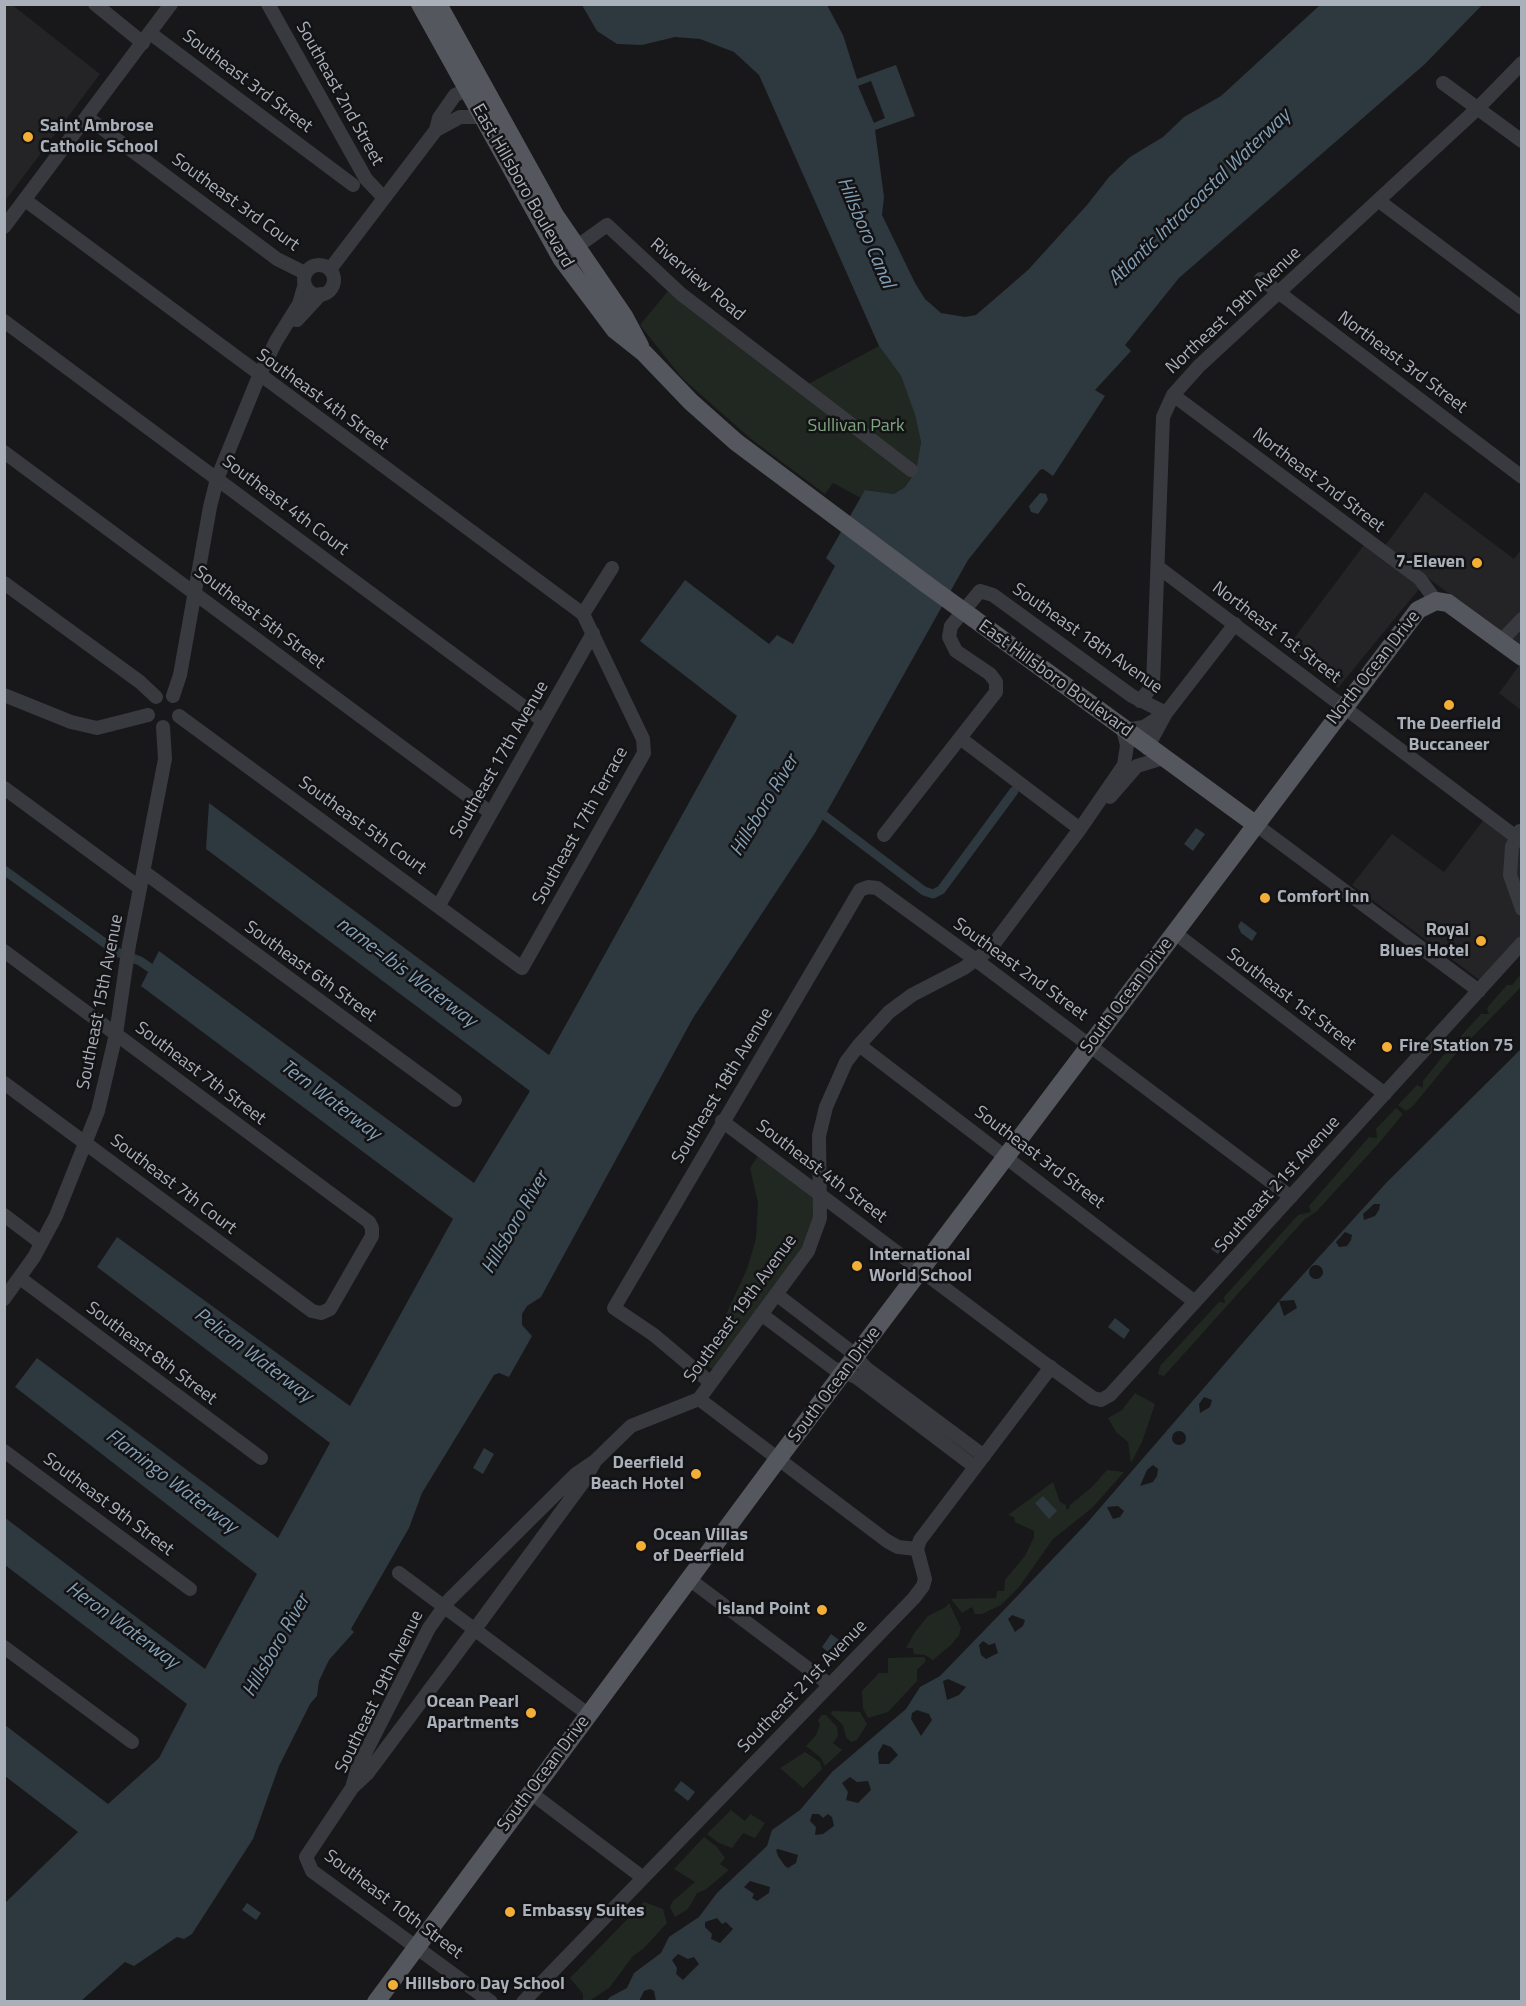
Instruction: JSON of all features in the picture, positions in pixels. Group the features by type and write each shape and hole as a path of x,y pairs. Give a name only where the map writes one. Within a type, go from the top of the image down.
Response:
{"main road":[{"name":"East Hillsboro Boulevard","path":"420,4 482,117 568,253 624,316 644,353 716,425 817,504 1255,824"},
{"name":"East Hillsboro Boulevard","path":"438,4 517,147 568,253"},
{"path":"439,39 448,42 467,72 475,72"},
{"path":"467,90 485,99 517,147"},
{"name":"North Ocean Drive","path":"1255,824 1418,610 1436,601 1457,608 1521,657"},
{"name":"South Ocean Drive","path":"376,2001 778,1459 1255,824"}],"street":[{"name":"Southeast 3rd Street","path":"95,4 322,160 353,185"},
{"path":"4,227 171,4"},
{"name":"Southeast 2nd Street","path":"268,4 369,184 384,198"},
{"name":"Northeast 19th Avenue","path":"1140,701 1153,686 1163,417 1173,395 1199,366 1478,108 1521,63"},
{"path":"1443,83 1521,141"},
{"path":"331,268 436,130 440,118 455,95 467,90"},
{"name":"Southeast 3rd Court","path":"87,117 277,259 305,273"},
{"path":"436,130 460,117 482,117"},
{"path":"322,160 334,161 351,152"},
{"name":"Southeast 4th Street","path":"25,200 259,376 583,614 593,633"},
{"path":"1378,201 1521,308"},
{"name":"Riverview Road","path":"568,253 607,225 681,294 911,470"},
{"path":"321,294 312,294 304,288 302,282 305,273 315,267 331,268"},
{"path":"259,376 298,318 335,283 331,268"},
{"name":"Northeast 3rd Street","path":"1261,279 1521,477"},
{"path":"173,696 180,675 218,479 259,376 276,340 299,304 304,288"},
{"name":"Southeast 4th Court","path":"4,321 543,721"},
{"name":"Northeast 2nd Street","path":"1173,395 1420,579 1436,601"},
{"name":"Southeast 5th Street","path":"4,452 491,813"},
{"name":"Northeast 1st Street","path":"1158,567 1519,833"},
{"path":"583,614 612,568"},
{"path":"4,583 140,682 156,697"},
{"name":"Southeast 18th Avenue","path":"884,835 996,692 996,682 990,674 956,651 949,637 951,626 980,591 993,595 1140,701 1166,713"},
{"path":"1501,641 1521,619"},
{"path":"1124,730 1144,727 1166,713 1235,624"},
{"name":"Southeast 17th Avenue","path":"439,905 593,633"},
{"name":"Southeast 17th Terrace","path":"522,968 644,753 643,740 593,633"},
{"path":"165,694 173,696 179,703 179,716 172,724 163,728 152,723 148,715 148,706 156,697 165,694"},
{"path":"4,695 71,722 97,728 148,715"},
{"path":"1155,752 1166,713"},
{"name":"Southeast 5th Court","path":"179,716 522,968"},
{"name":"Southeast 15th Avenue","path":"4,1299 20,1278 56,1216 87,1144 116,1034 129,945 165,759 163,728"},
{"name":"Southeast 19th Avenue","path":"352,1788 363,1757 429,1628 444,1606 576,1474 595,1461 632,1426 699,1399 808,1251 820,1218 819,1136 826,1107 846,1062 889,1012 912,995 976,960 996,942 1080,830 1124,765 1127,745 1124,730"},
{"path":"960,738 1080,830"},
{"name":"Southeast 19th Avenue","path":"1080,830 1137,766 1155,752"},
{"path":"4,788 140,888"},
{"name":"East Hillsboro Boulevard","path":"1255,824 1479,991"},
{"path":"1519,833 1510,861 1510,875 1521,909"},
{"name":"Southeast 6th Street","path":"144,872 455,1100"},
{"name":"Southeast 2nd Street","path":"868,887 877,888 976,960 1291,1197"},
{"name":"Southeast 18th Avenue","path":"711,1383 654,1335 614,1308 722,1120 860,890 868,887"},
{"name":"Southeast 1st Street","path":"1175,933 1385,1094"},
{"name":"Southeast 21st Avenue","path":"1101,1400 1110,1395 1521,943"},
{"name":"Southeast 7th Street","path":"4,951 369,1222 372,1236 337,1300 330,1310 321,1313"},
{"name":"Southeast 3rd Street","path":"859,1045 1195,1302"},
{"name":"Southeast 7th Court","path":"4,1083 312,1311 321,1313"},
{"name":"Southeast 4th Street","path":"722,1120 1051,1367 1093,1398 1101,1400"},
{"path":"4,1215 41,1243"},
{"name":"Southeast 8th Street","path":"20,1278 261,1458"},
{"path":"776,1294 856,1356 866,1368 980,1462"},
{"path":"761,1314 833,1368 855,1377 980,1462"},
{"path":"699,1399 887,1541 898,1547 917,1549 920,1540 1051,1367"},
{"name":"Southeast 9th Street","path":"4,1450 190,1589"},
{"name":"Southeast 19th Avenue","path":"306,1857 352,1788 367,1774 475,1629 584,1481 595,1461"},
{"name":"Southeast 21st Avenue","path":"523,2001 923,1586 924,1570 917,1549"},
{"path":"399,1573 589,1715"},
{"path":"689,1579 830,1685"},
{"path":"4,1647 132,1742"},
{"path":"531,1793 642,1877"},
{"name":"Southeast 10th Street","path":"306,1857 312,1871 491,2001"}],"shaded area":[{"name":"Saint Ambrose Catholic School","path":"11,4 100,74 5,201 4,5"},
{"path":"1425,492 1514,559 1521,550 1521,647 1428,578 1338,688 1286,649 1364,545 1378,555"},
{"path":"1521,663 1521,710 1499,693"},
{"path":"1485,818 1521,842 1521,935 1481,981 1352,885 1392,834 1444,872"}],"green space":[{"name":"Sullivan Park","path":"668,291 802,394 810,383 879,346 901,376 915,415 921,442 916,471 905,487 894,494 865,490 861,498 833,483 825,494 751,439 682,378 640,325"},
{"path":"1521,974 1521,987 1454,1056 1413,1106 1406,1111 1398,1105 1417,1085 1423,1088 1423,1081 1442,1057 1481,1014 1489,1014 1487,1008 1507,985 1512,985"},
{"path":"1396,1108 1403,1114 1379,1143 1317,1211 1304,1220 1164,1376 1158,1374 1160,1366 1219,1302 1225,1303 1224,1297 1298,1215 1311,1212 1309,1206 1369,1137 1377,1138 1376,1129"},
{"path":"758,1156 811,1195 814,1199 814,1217 800,1252 713,1370 702,1361 747,1269 756,1239 758,1203 750,1168"},
{"path":"1135,1393 1155,1404 1142,1442 1131,1463 1128,1442 1116,1432 1108,1418 1122,1410"},
{"path":"1107,1470 1124,1472 1092,1508 1053,1539 1019,1587 1001,1605 982,1614 975,1614 972,1607 962,1613 951,1599 996,1598 997,1591 1004,1591 1005,1580 1025,1556 1034,1537 1034,1531 1015,1522 1014,1517 1008,1515 1053,1482 1060,1502 1066,1505 1066,1509 1069,1509 1070,1505 1092,1487"},
{"path":"949,1603 961,1628 959,1635 951,1645 933,1660 925,1655 914,1654 913,1648 906,1648 928,1616 946,1607"},
{"path":"924,1657 926,1661 917,1670 917,1681 888,1712 868,1718 863,1708 862,1691 879,1673 888,1673 888,1658"},
{"path":"832,1711 860,1712 867,1724 857,1740 851,1742 846,1737 843,1725 831,1714"},
{"path":"822,1715 826,1715 837,1727 838,1736 833,1743 842,1750 825,1766 821,1758 806,1746 816,1735 820,1725 818,1720"},
{"path":"805,1752 820,1762 822,1769 803,1788 780,1768"},
{"path":"731,1810 745,1821 750,1814 765,1823 755,1838 743,1833 732,1848 719,1843 707,1834"},
{"path":"704,1837 717,1847 725,1858 720,1864 729,1870 705,1890 697,1893 688,1909 675,1917 670,1907 673,1901 695,1882 674,1869"},
{"path":"644,1902 663,1909 667,1923 643,1949 633,1956 609,1988 589,2001 583,2001 583,1994 570,1978"}],"water":[{"path":"582,5 827,5 843,35 857,79 896,65 915,116 875,130 884,197 882,215 925,299 941,313 965,317 976,315 1028,270 1087,205 1109,177 1130,157 1163,137 1184,117 1221,96 1320,5 1482,5 1425,64 1179,278 1125,345 1131,351 1095,390 1105,396 1053,476 1043,469 1040,470 968,560 815,833 693,1018 541,1297 527,1306 522,1314 522,1325 532,1336 509,1377 499,1373 494,1375 422,1493 409,1528 351,1629 354,1632 329,1660 319,1681 317,1696 310,1704 279,1766 253,1839 192,1934 184,1939 177,1937 134,1966 125,1962 81,2001 5,2001 5,1903 78,1832 5,1776 5,1725 108,1804 159,1758 187,1704 5,1565 4,1517 205,1669 257,1574 15,1387 37,1358 278,1538 330,1443 97,1267 117,1237 350,1406 453,1219 141,986 159,951 474,1183 530,1091 206,849 209,803 549,1055 737,716 640,641 685,580 769,644 777,635 793,644 835,566 826,558 865,490 894,494 905,487 916,471 921,442 915,415 901,376 879,346 759,75 734,52 700,39 675,37 642,45 617,44 597,31","holes":["871,81 885,118 874,123 858,86"]},
{"path":"1040,493 1046,494 1048,500 1038,514 1031,512 1029,506"},
{"path":"1196,828 1205,834 1193,851 1184,844"},
{"path":"1241,921 1257,933 1252,941 1241,933 1238,926"},
{"path":"1521,1049 1521,2001 606,2002 610,1997 627,1988 634,1973 661,1953 669,1937 699,1917 717,1893 767,1846 772,1830 800,1810 832,1772 906,1709 920,1687 940,1676 1002,1612 1087,1523 1279,1301 1387,1182"},
{"path":"1221,1236 1228,1242 1218,1254 1211,1249"},
{"path":"1115,1318 1130,1330 1124,1339 1108,1327"},
{"path":"484,1448 494,1454 483,1474 473,1468"},
{"path":"1043,1496 1057,1511 1049,1519 1035,1503"},
{"path":"831,1634 839,1640 828,1652 822,1647"},
{"path":"681,1781 695,1792 688,1801 674,1790"},
{"path":"247,1903 261,1913 256,1920 242,1910"}],"pier":[{"path":"1374,1204 1380,1204 1379,1210 1375,1216 1364,1220 1363,1214"},
{"path":"1345,1232 1352,1235 1351,1240 1347,1246 1339,1247 1336,1242"},
{"path":"1313,1265 1319,1265 1323,1272 1319,1279 1313,1279 1309,1275 1309,1269"},
{"path":"1294,1300 1297,1308 1284,1316 1279,1301"},
{"path":"1204,1397 1212,1400 1210,1407 1200,1413 1199,1404"},
{"path":"1176,1431 1182,1431 1186,1438 1182,1445 1176,1445 1172,1441 1172,1435"},
{"path":"1153,1465 1158,1469 1157,1476 1153,1482 1140,1486 1147,1470"},
{"path":"1118,1506 1124,1511 1120,1517 1113,1519 1107,1507"},
{"path":"1012,1615 1025,1620 1023,1626 1015,1632 1008,1619"},
{"path":"983,1641 989,1645 995,1643 998,1653 986,1659 981,1655 979,1645"},
{"path":"948,1679 966,1687 959,1695 947,1700 943,1681"},
{"path":"917,1710 929,1714 932,1720 921,1736 911,1719 912,1713"},
{"path":"883,1744 891,1747 898,1755 889,1764 879,1764 878,1753"},
{"path":"850,1777 857,1782 868,1781 871,1790 858,1803 846,1800 848,1792 842,1783"},
{"path":"812,1814 819,1814 823,1818 828,1814 832,1817 834,1826 823,1834 815,1835 816,1827 810,1821"},
{"path":"776,1850 798,1855 796,1863 788,1868 785,1866 778,1856"},
{"path":"750,1881 770,1887 769,1893 757,1901 752,1898 754,1894 744,1887"},
{"path":"717,1918 722,1924 726,1922 733,1929 720,1943 711,1939 712,1934 705,1927 705,1922"},
{"path":"678,1954 688,1959 694,1957 699,1964 683,1980 676,1974 677,1968 672,1960"},
{"path":"650,1989 654,1991 656,2001 639,2001 644,1991"}],"waterway":[{"path":"816,809 924,891 933,894 941,890 1014,791"},
{"path":"4,870 117,952 140,961 159,974"}],"place":[{"name":"Saint Ambrose Catholic School","path":"28,137"},
{"name":"7-Eleven","path":"1477,563"},
{"name":"The Deerfield Buccaneer","path":"1449,705"},
{"name":"Comfort Inn","path":"1265,898"},
{"name":"Royal Blues Hotel","path":"1481,941"},
{"name":"Fire Station 75","path":"1387,1047"},
{"name":"International World School","path":"857,1266"},
{"name":"Deerfield Beach Hotel","path":"696,1474"},
{"name":"Ocean Villas of Deerfield","path":"641,1546"},
{"name":"Island Point","path":"822,1610"},
{"name":"Ocean Pearl Apartments","path":"531,1713"},
{"name":"Embassy Suites","path":"510,1912"},
{"name":"Hillsboro Day School","path":"393,1985"}],"water label":[{"name":"Atlantic Intracoastal Waterway","path":"1200,198"},
{"name":"Hillsboro Canal","path":"865,233"},
{"name":"Hillsboro River","path":"765,806"},
{"name":"name=Ibis Waterway","path":"406,973"},
{"name":"Tern Waterway","path":"330,1101"},
{"name":"Hillsboro River","path":"516,1223"},
{"name":"Pelican Waterway","path":"253,1356"},
{"name":"Flamingo Waterway","path":"171,1482"},
{"name":"Heron Waterway","path":"122,1626"},
{"name":"Hillsboro River","path":"277,1646"}]}
